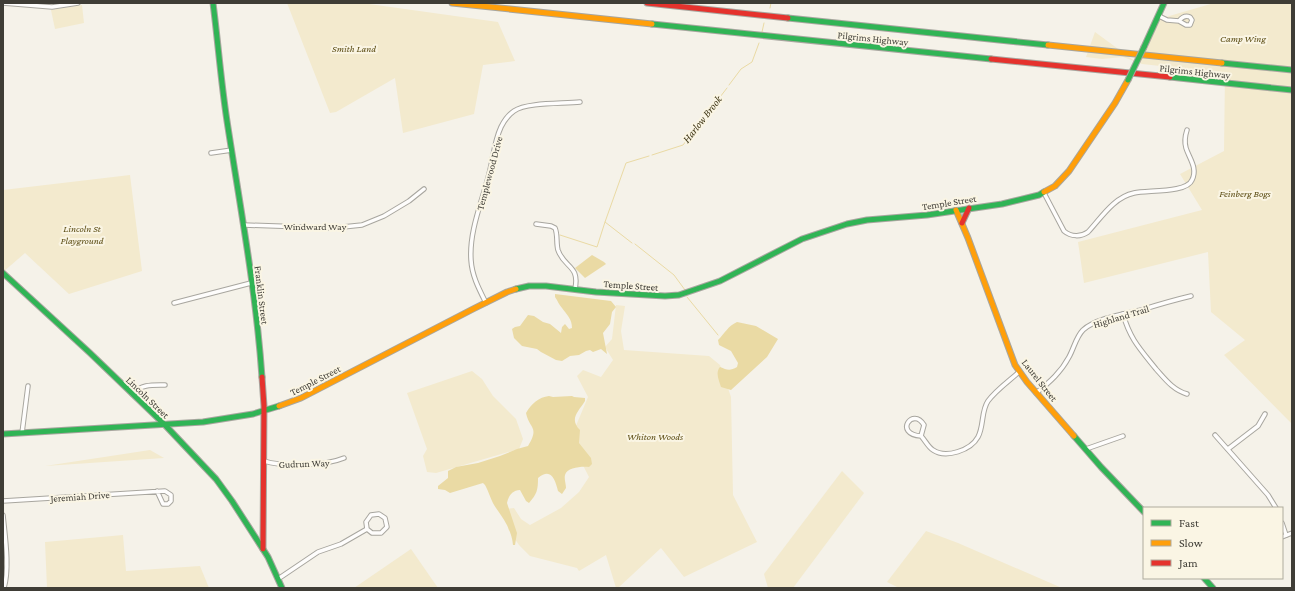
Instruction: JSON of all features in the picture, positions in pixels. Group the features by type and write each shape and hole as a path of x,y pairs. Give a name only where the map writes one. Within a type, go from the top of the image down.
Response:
{"main road":[{"name":"Franklin Street","path":"212,3 227,118 244,225 260,350 264,412 263,548 282,588"},
{"name":"Pilgrims Highway","path":"452,3 1292,90"},
{"name":"Pilgrims Highway","path":"647,3 1292,70"},
{"name":"Temple Street","path":"3,434 205,422 264,412 289,404 308,395 507,292 524,287 546,286 651,296 679,294 720,281 802,239 840,226 867,220 920,216 1009,203 1044,193 1059,183 1069,171 1115,103 1128,80 1164,3"},
{"path":"962,222 969,208"},
{"name":"Laurel Street","path":"956,210 962,222 1010,354 1019,372 1086,449 1143,511"},
{"name":"Lincoln Street","path":"3,273 165,425 223,488 263,548"},
{"path":"1206,579 1213,588"}],"street":[{"path":"3,3 52,7 78,3"},
{"path":"1159,16 1167,20 1179,21"},
{"name":"Templewood Drive","path":"486,303 475,280 472,267 473,232 494,148 501,127 510,114 522,107 580,102"},
{"path":"1044,193 1064,231 1073,236 1084,235 1114,204 1129,194 1176,189 1186,186 1192,182 1194,172 1185,144 1187,130"},
{"path":"211,153 232,150"},
{"name":"Windward Way","path":"244,225 333,228 362,225 384,216 409,201 424,189"},
{"path":"536,224 551,226 555,229 559,253 571,267 577,278 575,289"},
{"path":"174,303 251,283"},
{"name":"Highland Trail","path":"1036,392 1051,381 1060,371 1072,352 1077,339 1084,330 1096,322 1191,296"},
{"path":"1122,314 1127,328 1140,350 1170,384 1180,392 1187,394"},
{"path":"921,436 924,425 922,421 916,418 912,419 908,422 906,428 908,432 913,435 921,436 931,449 940,454 950,454 962,450 978,437 983,422 984,408 988,401 1019,372"},
{"path":"132,394 138,388 144,386 165,385"},
{"path":"22,433 28,386"},
{"path":"1228,449 1258,426 1265,414"},
{"path":"1215,435 1268,495 1275,507"},
{"path":"1086,449 1123,436"},
{"name":"Gudrun Way","path":"264,461 278,464 298,464 330,462 344,458"},
{"path":"157,491 169,492 172,497 171,501 168,504 164,504 157,491"},
{"name":"Jeremiah Drive","path":"3,501 157,491"},
{"path":"379,514 385,518 387,522 387,527 381,533 372,534 367,529 367,520 371,515 379,514"},
{"path":"3,515 6,543 6,572 4,588"},
{"path":"278,580 318,552 341,544 367,529"},
{"path":"1284,536 1292,533"}],"green space":[{"name":"Smith Land","path":"287,3 362,3 498,22 515,61 483,65 474,114 403,133 395,78 336,112 330,113"},
{"name":"Feinberg Bogs","path":"1214,3 1292,3 1292,424 1224,355 1245,340 1211,312 1208,252 1084,283 1078,242 1202,210 1180,174 1224,151 1225,73 1142,64 1136,62 1152,21"},
{"path":"82,5 84,23 55,29 51,10"},
{"path":"1095,32 1135,62 1123,57 1102,59 1086,57"},
{"name":"Lincoln St Playground","path":"130,175 142,271 69,294 25,253 3,272 3,190"},
{"name":"Whiton Woods","path":"616,305 625,306 621,331 624,350 709,356 720,365 731,397 733,495 757,542 684,577 661,548 618,588 616,588 606,555 579,571 577,568 530,556 519,545 508,529 507,509 514,508 521,519 530,525 561,508 579,492 589,477 570,440 588,397 577,376 583,370 601,377 613,360 605,347 612,339"},
{"path":"472,371 482,379 493,396 516,419 523,439 519,449 436,473 427,472 423,456 427,449 407,393"},
{"path":"150,450 164,458 45,466"},
{"path":"842,471 864,493 793,588 768,588 764,574"},
{"path":"926,531 958,543 1062,588 899,588 887,582"},
{"path":"123,535 126,571 200,566 209,588 47,588 45,542"},
{"path":"411,549 438,588 354,588"}],"shaded area":[{"path":"592,255 606,264 585,278 575,268"},
{"path":"555,294 611,301 616,307 612,312 610,324 603,333 607,354 601,349 593,352 590,350 579,355 570,356 562,361 556,360 537,349 522,346 514,338 512,329 520,326 528,315 534,316 543,322 550,324 561,333 562,327 565,324 569,329 572,328 570,320 559,304"},
{"path":"737,322 756,326 778,339 767,357 731,390 721,387 718,372 720,367 728,370 737,367 738,363 731,351 719,345 718,340"},
{"path":"549,396 572,396 585,398 585,401 577,412 575,422 580,430 579,443 591,458 592,464 589,467 576,468 566,472 566,488 562,494 558,491 552,476 546,474 538,478 536,492 529,503 526,501 520,490 517,490 511,494 507,503 517,533 515,545 513,545 507,525 494,505 483,483 450,493 445,490 438,489 438,486 448,478 448,471 456,467 478,463 528,446 533,435 533,428 527,418 526,413 536,402"}],"waterway":[{"name":"Harlow Brook","path":"770,8 771,3"},
{"name":"Harlow Brook","path":"762,32 764,23"},
{"name":"Harlow Brook","path":"729,85 741,69 752,62 759,43"},
{"name":"Harlow Brook","path":"652,155 683,145 727,88"},
{"name":"Harlow Brook","path":"632,243 605,222 626,163 649,156"},
{"path":"560,235 597,247 605,222"},
{"name":"Harlow Brook","path":"635,244 674,275 685,290"},
{"name":"Harlow Brook","path":"687,297 718,335"}],"traffic: fast":[{"path":"213,3 225,106 252,281 262,377"},
{"path":"1144,47 1164,3"},
{"path":"788,18 1048,45"},
{"path":"652,24 991,59"},
{"path":"1128,80 1144,47"},
{"path":"1222,63 1292,70"},
{"path":"1170,77 1292,90"},
{"path":"516,289 529,286 546,286 596,292 665,296 679,295 720,281 802,239 847,224 867,220 927,215 1002,204 1039,195 1044,192"},
{"path":"3,273 165,425 216,479 268,557 282,588"},
{"path":"3,434 203,422 253,414 279,406"},
{"path":"1074,436 1143,511"},
{"path":"1205,579 1213,588"}],"traffic: slow":[{"path":"452,3 652,24"},
{"path":"1048,45 1222,63"},
{"path":"1044,192 1055,186 1069,171 1115,103 1128,80"},
{"path":"956,210 968,238 1015,365 1027,382 1074,436"},
{"path":"279,406 301,398 473,309 516,289"}],"traffic: jam":[{"path":"647,3 788,18"},
{"path":"991,59 1170,77"},
{"path":"962,223 969,208"},
{"path":"262,377 264,406 263,549"}],"park label":[{"name":"Camp Wing","path":"1243,38"}]}
